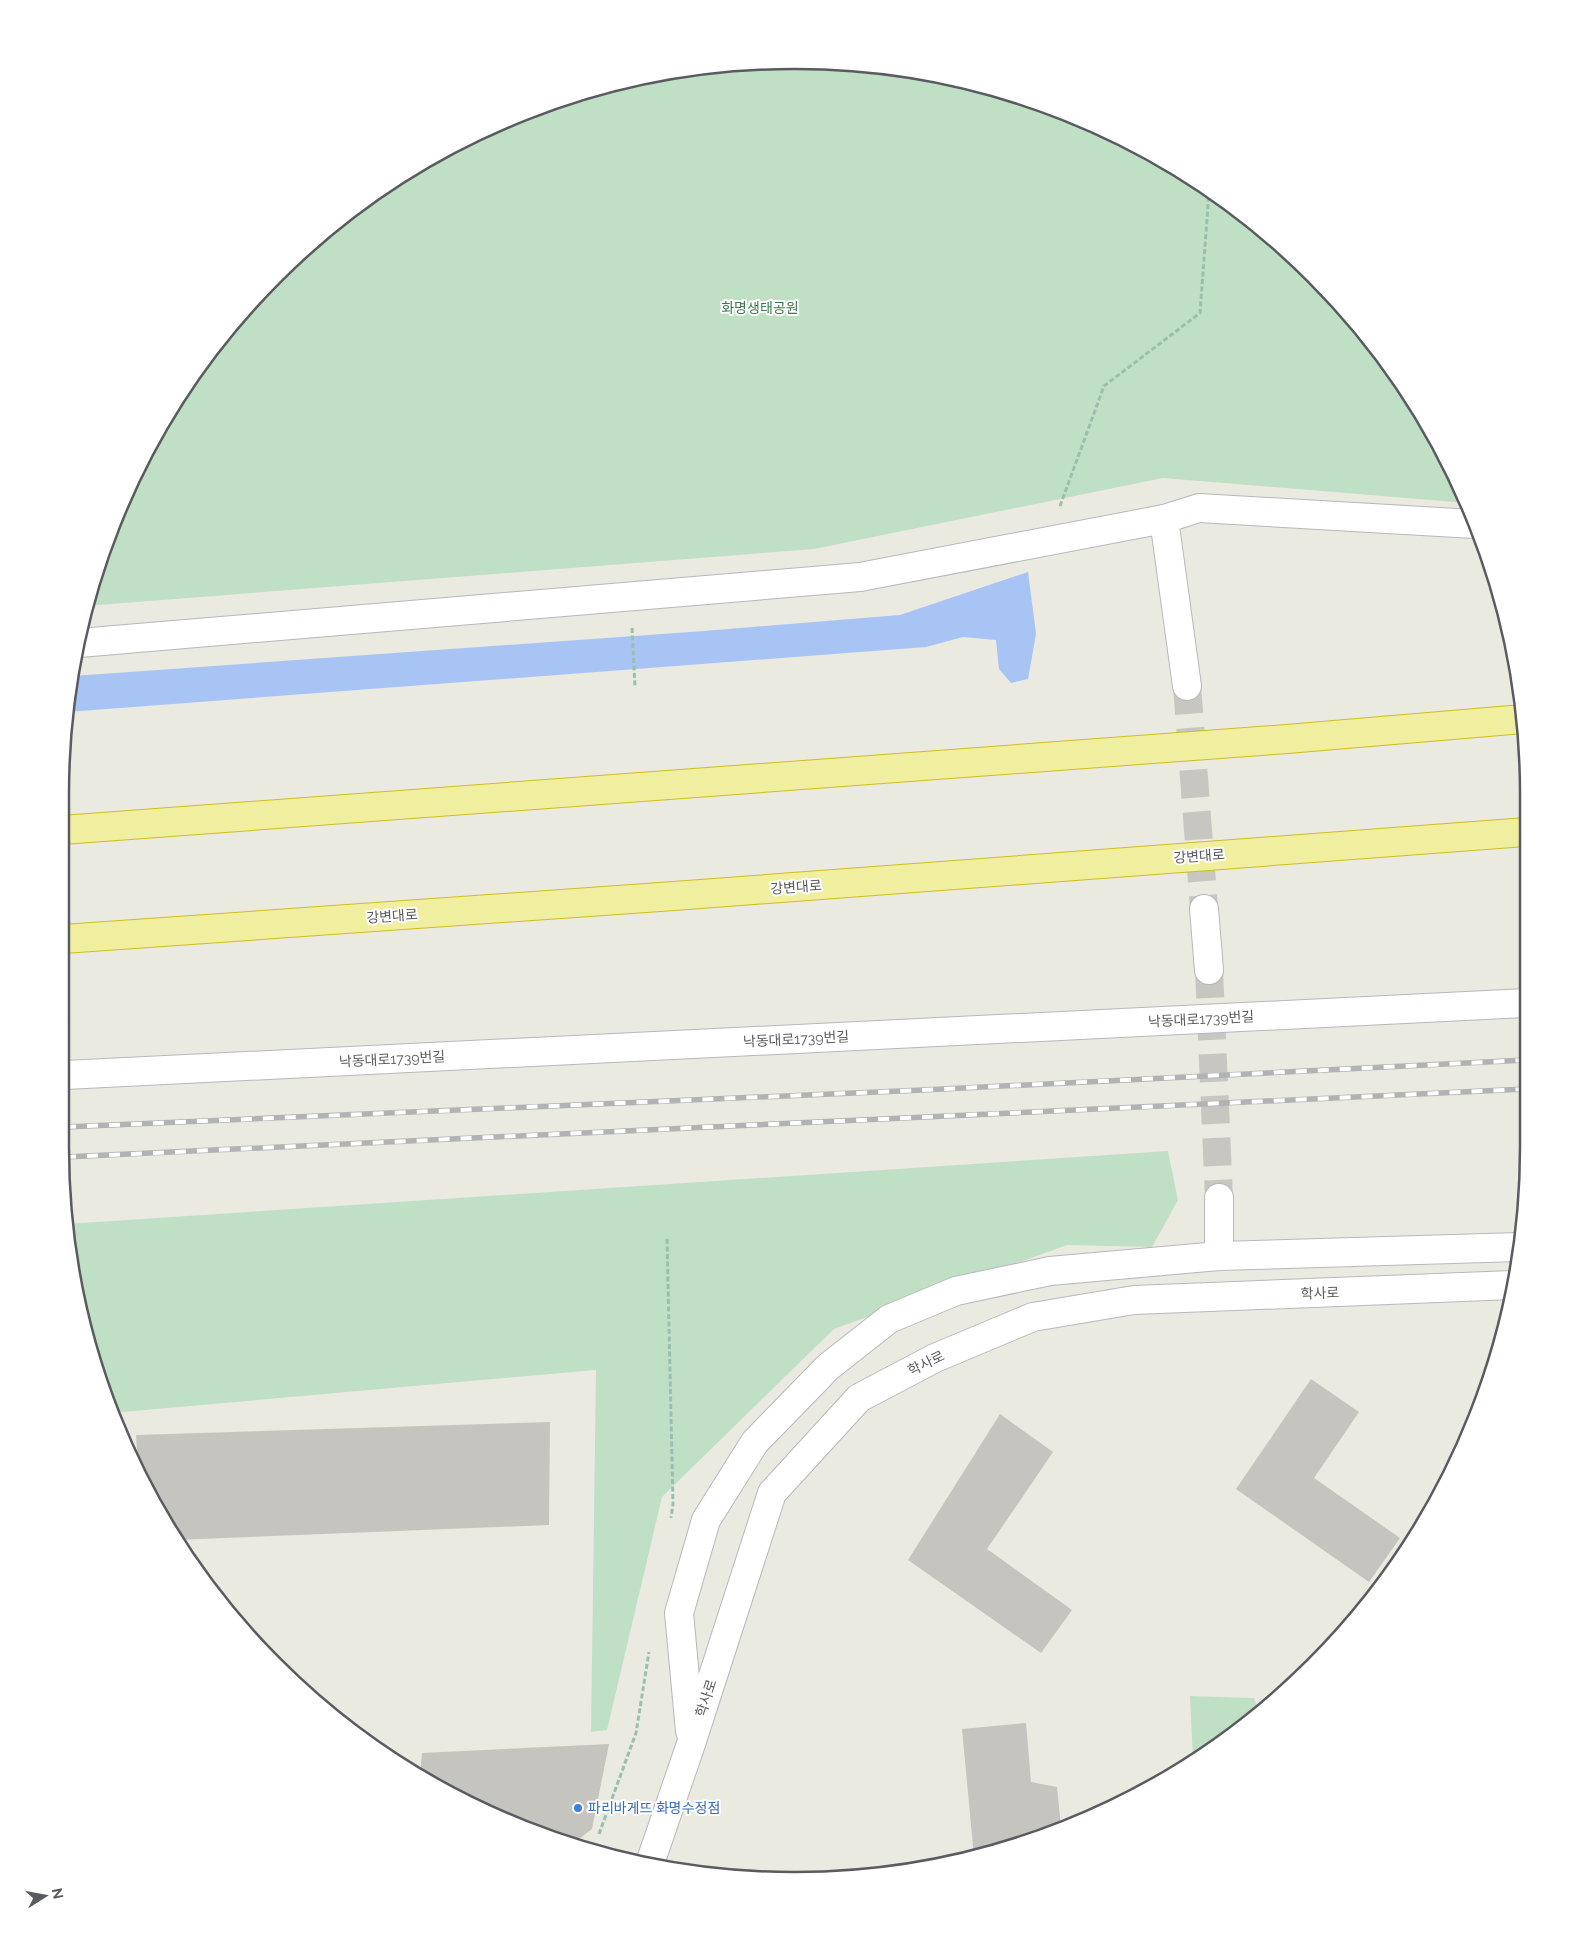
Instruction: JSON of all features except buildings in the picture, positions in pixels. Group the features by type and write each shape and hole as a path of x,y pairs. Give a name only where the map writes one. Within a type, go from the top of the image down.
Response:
{"highway":[{"path":"1436,725 1515,705"},
{"path":"69,829 1287,739 1516,719"},
{"name":"강변대로","path":"69,939 674,896 1520,833"}],"street":[{"path":"85,642 860,577 1164,518 1199,508 1468,524"},
{"path":"1164,518 1187,686"},
{"path":"1204,909 1209,970"},
{"name":"낙동대로1739번길","path":"69,1075 1520,1003"},
{"path":"1219,1198 1219,1256"},
{"path":"691,1744 679,1613 706,1520 755,1442 828,1367 889,1320 956,1290 1050,1271 1219,1256 1513,1247"},
{"name":"학사로","path":"652,1858 691,1744 772,1493 859,1398 935,1358 1033,1317 1134,1300 1507,1284"}],"path":[{"path":"1050,541 1056,519 1104,386 1200,313 1208,199"},
{"path":"632,629 635,687"},
{"path":"667,1239 673,1504 670,1523"},
{"path":"599,1834 636,1733 650,1647"}],"green space":[{"name":"화명생태공원","path":"747,70 842,70 889,75 982,93 1028,107 1072,124 1157,166 1198,191 1273,249 1308,281 1340,316 1398,391 1423,432 1458,502 1163,478 814,549 94,605 107,561 124,517 166,432 191,391 249,316 281,281 316,249 391,191 432,166 517,124 561,107 607,93 700,75"},
{"path":"1168,1151 1178,1200 1152,1247 1067,1245 834,1329 662,1497 607,1730 591,1732 596,1370 119,1412 93,1334 83,1288 73,1224"},
{"path":"1190,1696 1254,1698 1256,1705 1193,1753"}],"water":[{"path":"1028,572 1036,634 1028,679 1011,683 999,669 996,640 963,637 926,647 74,711 79,676 704,631 900,615"}],"tunnel":[{"path":"1187,686 1204,909"},
{"path":"1209,970 1219,1198"}],"railway":[{"path":"69,1127 923,1090 1520,1060"},
{"path":"69,1157 1520,1089"}],"place":[{"name":"파리바게뜨 화명수정점","path":"578,1808"}]}
